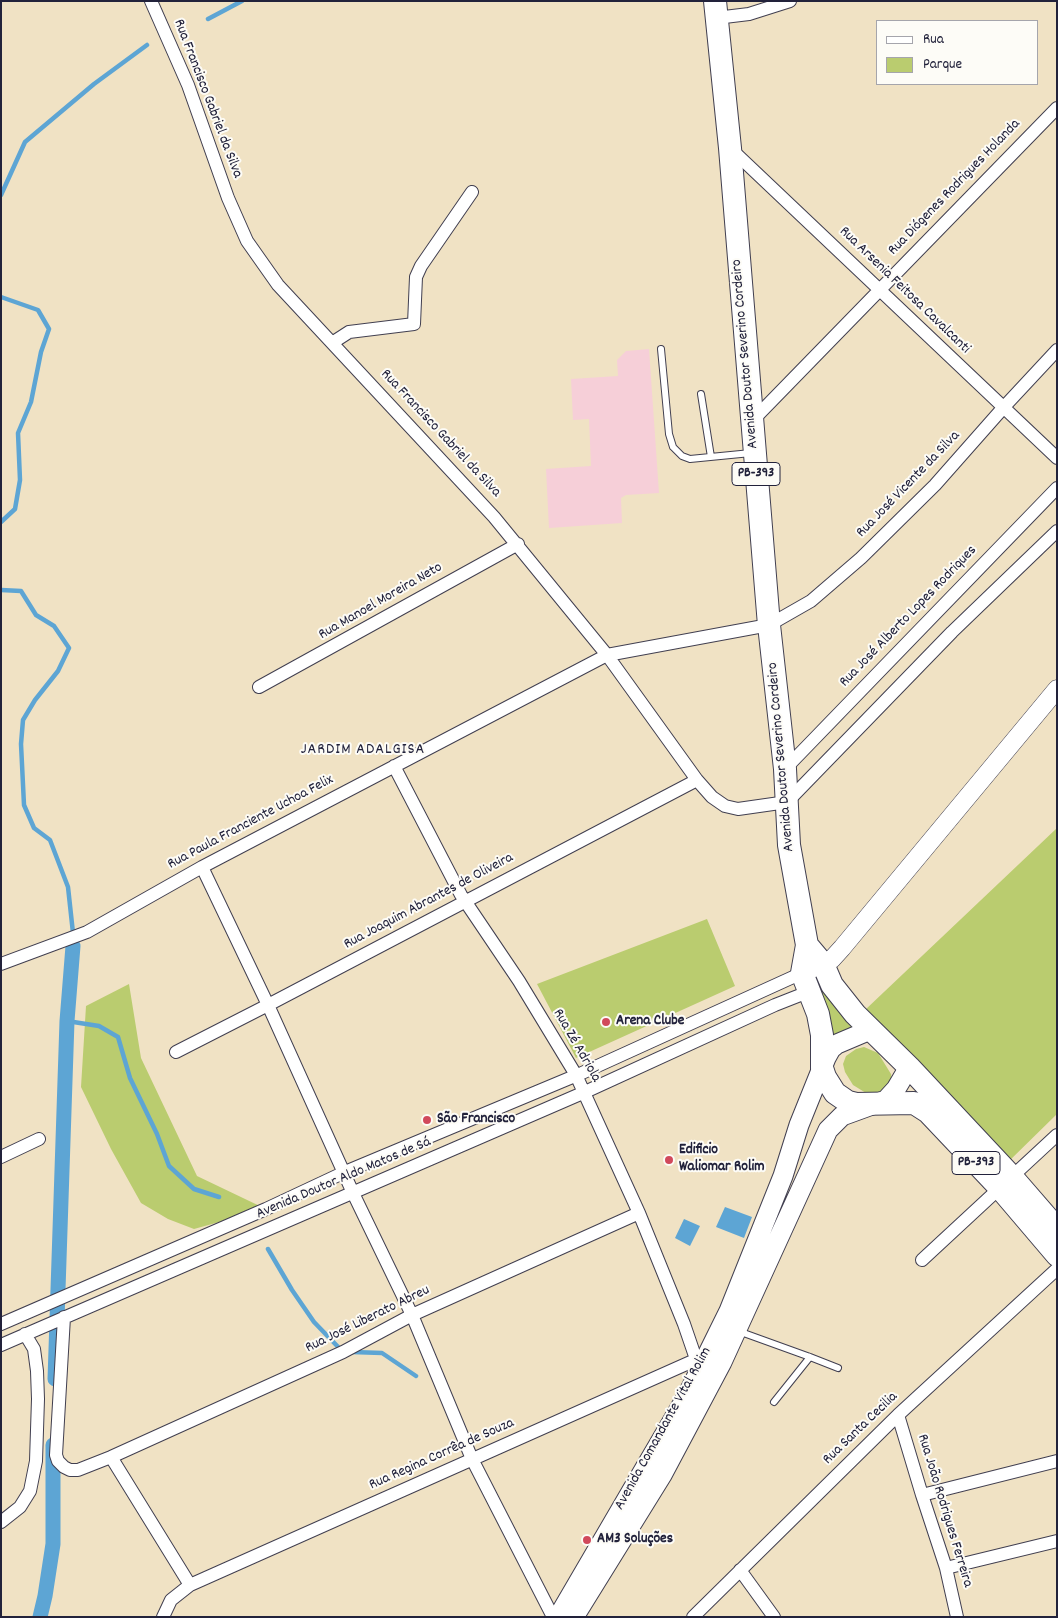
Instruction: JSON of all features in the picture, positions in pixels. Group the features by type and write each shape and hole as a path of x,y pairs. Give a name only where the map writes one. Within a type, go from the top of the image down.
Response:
{"highway":[{"name":"Avenida Doutor Severino Cordeiro","path":"715,10 730,148 769,625 785,769 789,845 807,945 805,982"},
{"name":"Avenida Doutor Severino Cordeiro","path":"807,945 823,964 832,985 870,1030"},
{"path":"805,982 818,1014 822,1035 822,1068 825,1077 835,1093 848,1102 856,1104 878,1103"},
{"path":"870,1030 909,1067"},
{"name":"PB-393","path":"909,1067 1006,1183 1057,1256"},
{"name":"PB-393","path":"878,1103 914,1103 928,1112 1057,1229"}],"main road":[{"path":"822,1068 831,1049 837,1044 870,1030"},
{"path":"878,1103 892,1094 909,1067"},
{"name":"Avenida Comandante Vital Rolim","path":"558,1617 686,1396 701,1357 729,1311 783,1176 799,1125 822,1068"},
{"name":"Avenida Comandante Vital Rolim","path":"574,1617 662,1475 722,1362 828,1130 842,1116 878,1103"}],"street":[{"name":"Rua Francisco Gabriel da Silva","path":"151,1 188,85 228,198 247,241 278,285 518,544 607,655 697,780 712,797 725,806 738,809 787,802"},
{"path":"715,10 749,14 782,2"},
{"name":"Rua Diógenes Rodrigues Holanda","path":"752,421 1057,108"},
{"name":"Rua Arsenia Feitosa Cavalcanti","path":"730,148 1057,458"},
{"path":"332,343 348,332 414,324 416,277 421,266 472,192"},
{"name":"Rua José Vicente da Silva","path":"769,625 812,601 861,558 935,485 1057,350"},
{"name":"Rua José Alberto Lopes Rodriques","path":"785,769 1057,488"},
{"path":"787,802 952,632 1057,531"},
{"name":"Rua Manoel Moreira Neto","path":"259,687 337,646 426,594 518,544"},
{"name":"Rua Paula Franciente Uchoa Felix","path":"1,964 87,932 202,866 607,655 769,625"},
{"path":"805,982 842,948 1057,689"},
{"name":"Rua Zé Adriola","path":"394,766 465,902 519,981 585,1092 639,1213 684,1324 701,1357"},
{"name":"Rua Joaquim Abrantes de Oliveira","path":"176,1052 697,780"},
{"path":"202,866 412,1316 472,1459 553,1617"},
{"name":"Avenida Doutor Aldo Matos de Sá","path":"1,1324 266,1210 345,1172 805,982"},
{"name":"Avenida Doutor Aldo Matos de Sá","path":"1,1345 585,1092 775,1005 805,982"},
{"path":"922,1260 1057,1135"},
{"path":"1,1157 39,1139"},
{"name":"Rua José Liberato Abreu","path":"62,1318 56,1455 58,1462 64,1467 70,1470 78,1470 111,1457 343,1352 412,1316 639,1213"},
{"name":"Rua Santa Cecilia","path":"693,1617 898,1415 1057,1269"},
{"path":"1,1522 20,1507 30,1491 36,1460 37,1371 30,1331"},
{"name":"Rua Regina Corrêa de Souza","path":"163,1617 171,1600 190,1585 701,1357"},
{"name":"Rua João Rodrigues Ferreira","path":"898,1415 946,1568 957,1617"},
{"path":"111,1457 190,1585"},
{"path":"922,1496 1057,1461"},
{"path":"946,1568 1057,1541"},
{"path":"740,1570 774,1617"}],"lane":[{"path":"660,349 668,434 673,447 682,456 690,459 754,453"},
{"path":"701,394 711,457"},
{"path":"737,1331 810,1356 838,1368"},
{"path":"774,1402 810,1356"}],"shaded area":[{"path":"649,349 659,493 626,495 621,498 622,523 549,528 546,469 591,466 589,419 573,420 571,379 618,376 617,360 626,351"}],"green space":[{"path":"1057,828 1057,1114 1005,1165 865,1010"},
{"name":"Arena Clube","path":"707,919 735,986 576,1058 537,984"},
{"path":"129,984 141,1058 197,1176 266,1209 194,1229 168,1219 141,1203 111,1149 81,1087 86,1006"},
{"path":"818,985 854,1028 832,1040"},
{"path":"864,1047 878,1053 891,1074 892,1081 881,1092 866,1093 853,1085 845,1072 843,1064 846,1056 856,1049"}],"water":[{"path":"725,1207 752,1217 744,1238 716,1227"},
{"path":"684,1219 700,1226 690,1246 675,1238"}],"waterway":[{"path":"208,19 242,1"},
{"path":"1,195 25,142 94,84 147,45"},
{"path":"1,297 38,310 49,329 41,352 31,402 18,433 20,480 15,509 1,522"},
{"path":"1,590 21,591 36,615 54,626 69,648 58,671 35,700 23,720 21,744 24,805 34,828 50,840 68,887 73,933"},
{"path":"55,1379 67,1021 73,946"},
{"path":"67,1021 99,1026 118,1037 130,1078 157,1134 169,1166 194,1189 219,1197"},
{"path":"268,1249 292,1290 314,1322 342,1351"},
{"path":"352,1352 382,1353 416,1376"},
{"path":"40,1617 53,1544 53,1445"}],"place":[{"name":"Arena Clube","path":"606,1022"},
{"name":"São Francisco","path":"427,1120"},
{"name":"Edificio Waliomar Rolim","path":"669,1160"},
{"name":"AM3 Soluções","path":"587,1540"}],"district":[{"name":"JARDIM ADALGISA","path":"363,751"}]}
